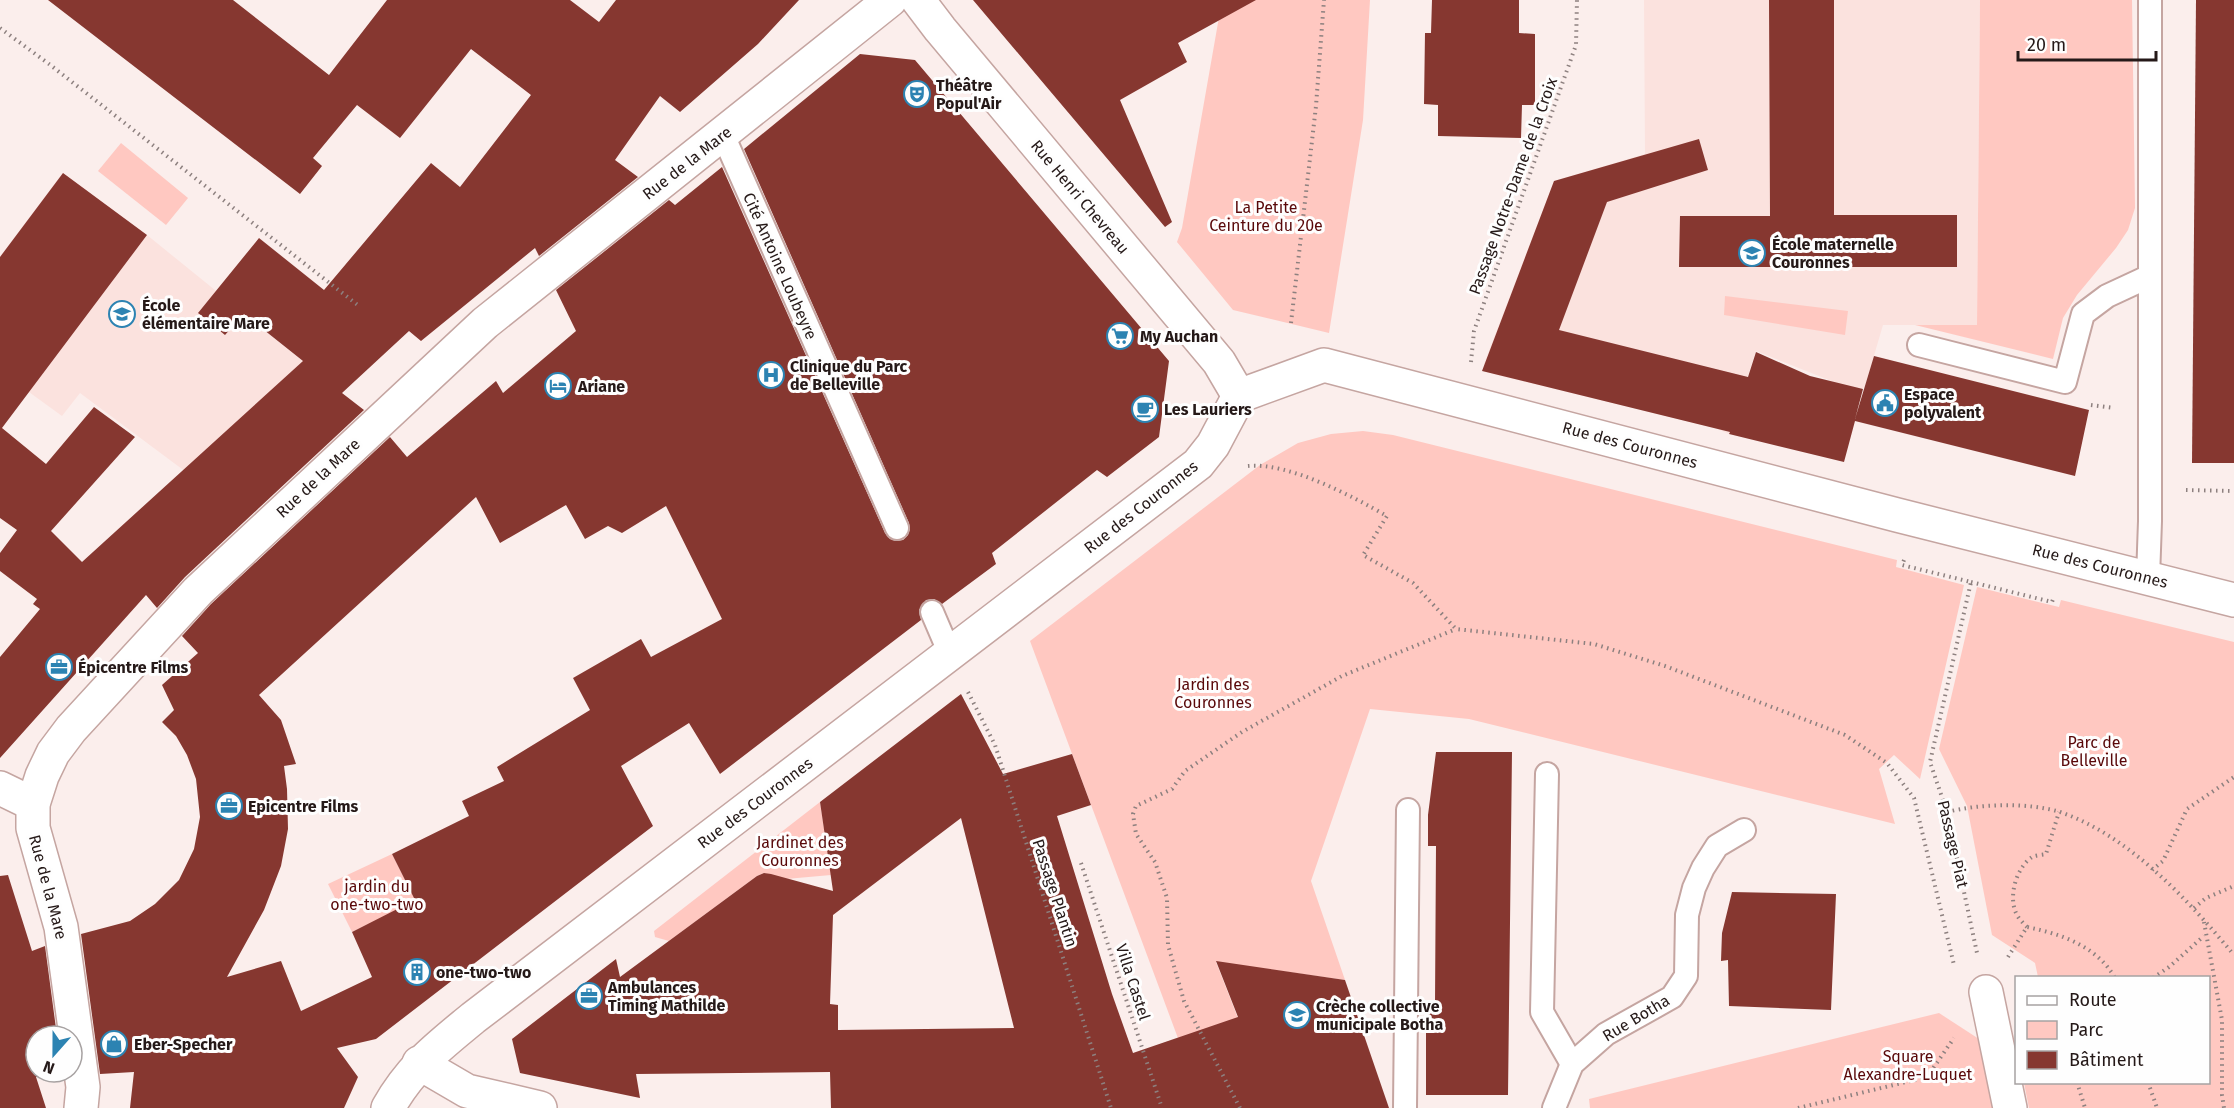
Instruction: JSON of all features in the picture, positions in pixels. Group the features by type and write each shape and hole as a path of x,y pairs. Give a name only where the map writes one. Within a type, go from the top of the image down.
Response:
{"street":[{"name":"Rue de la Mare","path":"81,1108 84,1087 61,927 33,828 33,804 42,777 53,753 70,729 198,591 485,323 890,0"},
{"name":"Rue Henri Chevreau","path":"918,0 939,29 1219,362 1239,396"},
{"name":"Rue des Couronnes","path":"388,1108 419,1063 483,1010 1198,464 1213,445 1239,396 1324,365 1897,515 2234,600"},
{"path":"0,788 33,804"},
{"path":"1986,992 2010,1108"},
{"path":"419,1063 467,1091 540,1108"}],"lane":[{"path":"2148,578 2150,546 2150,0"},
{"name":"Cité Antoine Loubeyre","path":"723,135 897,528"},
{"path":"1919,345 2065,382 2083,314 2107,296 2150,276"},
{"path":"932,612 950,654"},
{"path":"1546,774 1542,1011 1572,1064"},
{"path":"1405,1108 1408,810"},
{"name":"Rue Botha","path":"1554,1108 1572,1064 1606,1034 1672,997 1686,976 1687,915 1694,888 1717,846 1743,830"}],"path":[{"path":"1291,323 1316,106 1324,0"},
{"name":"Passage Notre-Dame de la Croix","path":"1471,368 1474,331 1576,45 1577,0"},
{"path":"0,28 359,306"},
{"path":"2065,382 2083,404 2150,412"},
{"path":"1260,465 1295,473 1345,493 1387,516 1362,555 1413,583 1456,629"},
{"path":"2182,489 2234,491"},
{"path":"1902,565 2052,602"},
{"name":"Passage Piat","path":"1971,582 1930,762 1947,812 1986,992"},
{"path":"1240,1108 1184,1001 1168,945 1167,898 1155,862 1136,834 1133,814 1136,806 1172,789 1185,771 1242,732 1341,676 1456,629 1594,644 1665,666 1845,735 1887,763 1914,798 1950,953 1957,973 1986,992"},
{"name":"Passage Plantin","path":"967,690 995,745 1111,1108"},
{"path":"2152,870 2163,861 2187,809 2234,777"},
{"path":"1947,812 1967,806 2024,806 2059,812 2109,836 2152,870 2194,908 2234,955"},
{"path":"2059,812 2046,854 2034,856 2020,870 2014,892 2013,903 2016,914 2027,927 2066,938 2090,949 2110,968 2114,976"},
{"name":"Villa Castel","path":"1081,863 1162,1108"},
{"path":"2194,908 2206,898 2234,886"},
{"path":"2204,920 2205,936 2222,1020 2224,1108"},
{"path":"1798,1108 1927,1077 1986,992 2027,927"},
{"path":"2156,976 2205,936"},
{"path":"2077,1084 2085,1108"},
{"path":"2148,1084 2157,1108"}],"shaded area":[{"name":"École maternelle Couronnes","path":"1644,0 1980,0 1977,325 1883,325 1865,386 1862,389 1839,384 1756,351 1729,434 1715,428 1493,374 1484,364 1554,181 1645,154"},
{"name":"École élémentaire Mare","path":"63,173 147,235 353,402 237,510 80,393 62,416 0,371 0,257"}],"green space":[{"name":"La Petite Ceinture du 20e","path":"1222,0 1370,0 1363,120 1329,333 1233,310 1177,242 1182,228"},
{"path":"1980,0 2132,0 2135,208 2128,230 2077,295 2063,318 2053,359 1915,325 1977,325"},
{"path":"121,143 188,198 166,225 98,171"},
{"path":"1725,296 1848,311 1845,335 1724,315"},
{"name":"Jardin des Couronnes","path":"1363,431 1393,435 1897,560 1896,567 1964,585 1920,779 1894,755 1879,769 1895,824 1469,719 1370,709 1311,881 1345,980 1216,962 1273,1108 1204,1108 1030,641 1260,465 1298,443 1331,434"},
{"name":"Parc de Belleville","path":"1977,587 2059,607 2061,600 2234,642 2234,1108 2029,1108 2024,1084 2210,1084 2210,976 2038,976 2035,963 1992,935 1967,806 1939,749"},
{"name":"Jardinet des Couronnes","path":"820,802 831,875 786,879 764,873 669,941 655,937 654,931"},
{"name":"jardin du one-two-two","path":"392,854 412,894 449,900 366,925 352,932 328,884"},
{"name":"Square Alexandre-Luquet","path":"1939,1013 1979,1039 1994,1108 1590,1108 1589,1099"}],"building":[{"path":"48,0 233,0 329,75 387,0 570,0 599,22 616,0 799,0 758,44 680,112 660,96 615,160 638,177 539,256 535,248 421,341 409,331 342,393 364,410 185,577 157,608 146,595 0,758 0,657 40,609 33,604 37,599 0,571 0,553 17,530 0,518 0,257 63,173 147,235 2,428 46,464 94,407 135,437 51,531 82,562 303,361 244,314 225,335 198,313 259,238 324,290 431,163 460,187 531,95 471,49 400,138 357,105 313,158 322,166 300,194"},
{"path":"973,0 1256,0 1178,43 1187,62 1120,100 1172,222 1165,227"},
{"path":"1432,0 1519,0 1519,33 1535,34 1535,105 1522,105 1521,138 1438,136 1438,105 1424,104 1425,33 1431,33"},
{"path":"1769,0 1834,0 1834,215 1957,215 1957,267 1679,267 1680,216 1770,216"},
{"path":"2196,0 2234,0 2234,463 2192,463"},
{"path":"860,54 915,60 1169,361 1159,437 1107,477 1097,470 992,553 996,564 942,604 934,599 926,600 919,610 921,620 720,774 689,723 621,766 653,826 376,1039 337,1048 358,1077 344,1108 130,1108 134,1072 100,1074 81,934 130,921 155,904 179,880 194,849 200,817 196,779 187,755 176,736 162,722 174,710 162,685 198,653 182,636 211,604 390,437 407,457 496,381 503,393 576,331 556,290 669,200 675,205 722,167 885,533 890,539 896,541 903,540 908,535 909,523 744,149","holes":["476,497 500,543 566,505 585,539 608,526 622,533 666,506 722,619 651,657 641,639 573,678 590,710 497,767 504,781 462,801 469,816 392,854 415,900 352,932 372,977 301,1011 281,961 227,977 264,910 281,866 288,829 284,766 296,764 281,720 259,695"]},
{"path":"1699,139 1708,170 1607,202 1559,330 1748,377 1756,352 1810,376 1863,389 1855,419 1874,356 2089,410 2075,476 1855,421 1844,462 1482,371 1554,181"},
{"path":"961,694 1003,774 1072,754 1091,805 1057,816 1112,994 1133,1053 1238,1017 1216,961 1345,980 1389,1108 831,1108 830,1072 636,1074 640,1098 520,1073 512,1039 616,959 620,977 757,876 764,873 771,874 833,891 820,802","holes":["961,818 1014,1028 838,1030 838,1005 830,1004 833,915"]},
{"path":"1436,752 1512,752 1508,1095 1426,1095 1426,1002 1435,1003 1436,846 1428,846 1428,815"},
{"path":"8,875 32,951 45,946 55,1024 24,1024 24,1084 38,1084 46,1108 0,1108 0,876"},
{"path":"1732,892 1836,894 1831,1010 1729,1006 1728,960 1721,961 1722,933"}],"place":[{"name":"Théâtre Popul'Air","path":"917,94"},
{"name":"École maternelle Couronnes","path":"1752,253"},
{"name":"École élémentaire Mare","path":"122,314"},
{"name":"My Auchan","path":"1120,336"},
{"name":"Clinique du Parc de Belleville","path":"771,375"},
{"name":"Ariane","path":"558,386"},
{"name":"Espace polyvalent","path":"1885,403"},
{"name":"Les Lauriers","path":"1145,409"},
{"name":"Épicentre Films","path":"59,667"},
{"name":"Epicentre Films","path":"229,806"},
{"name":"one-two-two","path":"417,972"},
{"name":"Ambulances Timing Mathilde","path":"589,996"},
{"name":"Crèche collective municipale Botha","path":"1297,1015"},
{"name":"Eber-Specher","path":"114,1044"}]}
